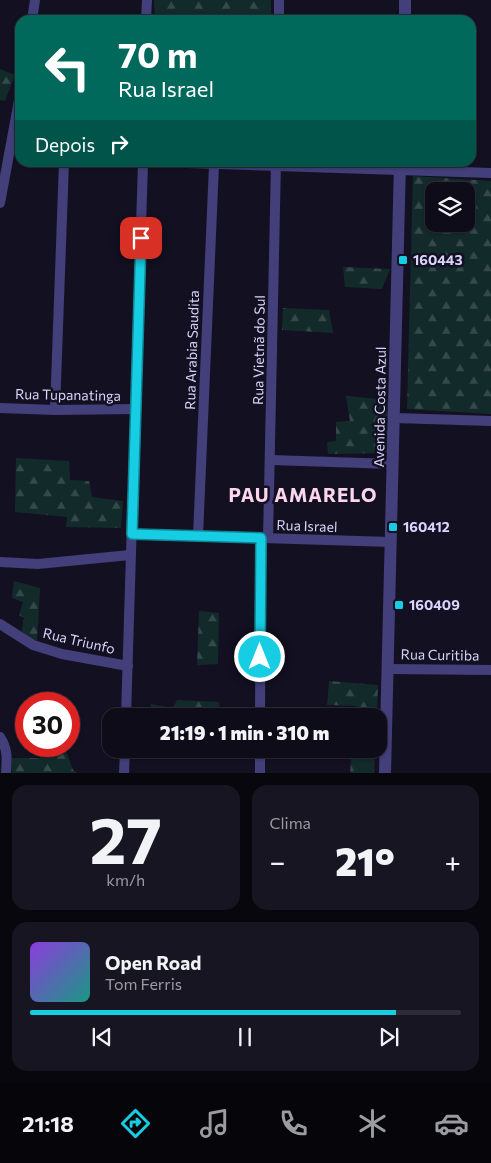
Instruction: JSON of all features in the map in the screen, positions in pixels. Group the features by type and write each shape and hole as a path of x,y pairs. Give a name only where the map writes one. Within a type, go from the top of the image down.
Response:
{"street":[{"path":"33,15 35,0"},
{"path":"146,15 147,0"},
{"path":"279,0 279,15"},
{"path":"405,0 405,15"},
{"path":"0,204 15,125"},
{"path":"9,161 15,161"},
{"path":"55,410 64,167"},
{"path":"126,708 143,167"},
{"name":"Rua Arabia Saudita","path":"198,536 214,167"},
{"name":"Rua Vietnã do Sul","path":"260,708 264,538 270,460 276,167"},
{"name":"Avenida Costa Azul","path":"385,773 400,167"},
{"path":"413,167 491,173"},
{"name":"Rua Tupanatinga","path":"0,408 55,410 136,409"},
{"path":"395,418 491,421"},
{"path":"270,460 393,464"},
{"name":"Rua Israel","path":"132,534 391,542"},
{"path":"0,562 38,564 130,555"},
{"name":"Rua Triunfo","path":"0,624 33,645 128,671"},
{"name":"Rua Curitiba","path":"388,669 491,670"},
{"path":"0,737 6,746 8,756 6,773"},
{"path":"124,773 125,758"},
{"path":"260,758 260,773"}],"green space":[{"path":"154,0 271,0 271,15 155,15"},
{"path":"0,69 15,75 5,101 0,100"},
{"path":"413,176 491,181 491,414 407,409"},
{"path":"343,267 390,269 382,289 345,287"},
{"path":"283,308 329,310 333,333 282,330"},
{"path":"346,396 389,400 389,453 328,454 327,442 336,441 336,422 350,421"},
{"path":"16,458 69,461 70,480 89,481 92,497 123,501 121,528 66,527 67,517 15,512"},
{"path":"14,581 40,588 37,641 21,633 24,618 19,615 23,602 12,598"},
{"path":"199,611 219,613 218,664 197,665"},
{"path":"329,681 378,685 377,708 327,705"},
{"path":"177,700 219,702 220,708 173,708"},
{"path":"151,704 173,708 150,708"},
{"path":"68,757 73,770 77,773 12,773 12,758"},
{"path":"351,758 375,758 374,773 350,773"}],"place":[{"name":"160443","path":"403,260"},
{"name":"160412","path":"393,527"},
{"name":"160409","path":"399,605"}],"district":[{"name":"PAU AMARELO","path":"303,495"}],"route":[{"path":"141,238 132,534 261,538 260,657"}]}
